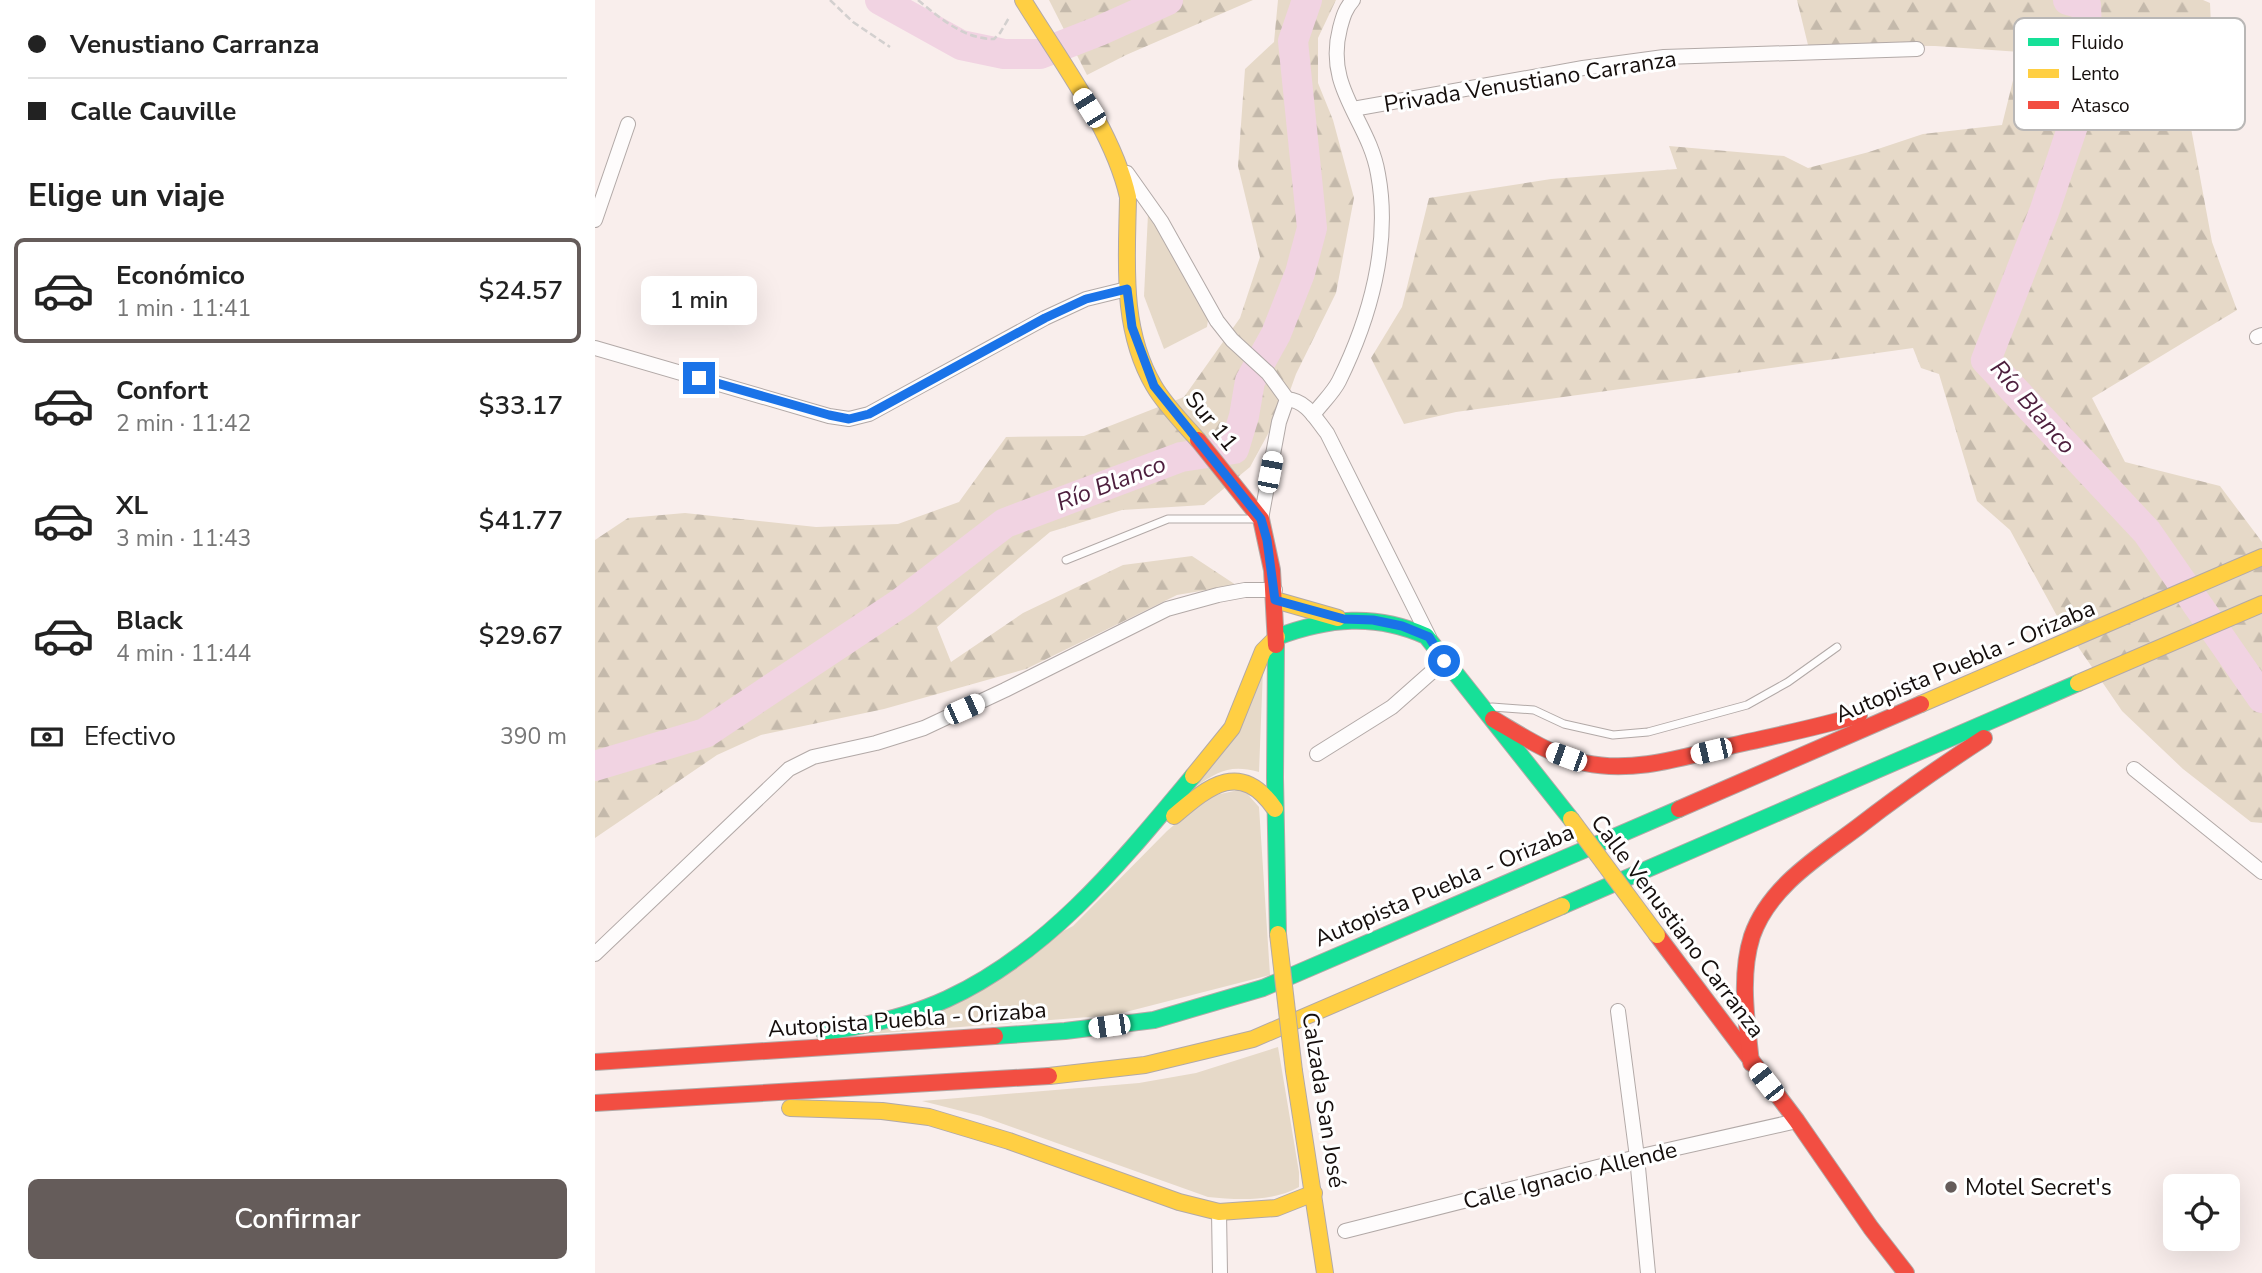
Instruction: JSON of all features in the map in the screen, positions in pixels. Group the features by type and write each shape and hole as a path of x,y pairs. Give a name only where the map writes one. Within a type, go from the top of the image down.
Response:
{"main road":[{"name":"Sur 11","path":"1020,4 1100,125 1115,157 1128,197 1127,289 1132,327 1154,386 1261,519 1267,540 1275,595 1277,637 1275,809 1278,934"},
{"name":"Autopista Puebla - Orizaba","path":"595,1062 1065,1031 1154,1020 1263,988 2262,557"},
{"path":"1275,595 1344,619"},
{"path":"595,1103 1042,1077 1145,1065 1252,1039 2262,604"},
{"path":"1091,893 1232,729 1263,651 1277,637 1310,625 1344,619 1373,620 1402,626 1429,637"},
{"name":"Calle Venustiano Carranza","path":"1429,637 1444,661 1571,819 1797,1121 1871,1228 1906,1273"},
{"path":"1493,719 1544,749 1566,757 1587,763 1625,766 1686,756 1833,723 1998,671"},
{"path":"1751,1063 1747,999 1749,953 1758,925 1774,899 1793,876 1915,783 2047,697"},
{"path":"653,1059 866,1026 949,998 1002,968 1043,938 1183,808 1213,786 1227,781 1251,783 1266,792 1275,809"},
{"name":"Calzada San José","path":"1278,934 1294,1072 1325,1273"},
{"path":"595,1103 882,1111 929,1117 1009,1141 1179,1202 1219,1212 1276,1209 1314,1193"}],"street":[{"name":"Privada Venustiano Carranza","path":"1313,415 1338,383 1362,324 1380,258 1383,216 1378,172 1337,70 1335,46 1345,9 1353,0"},
{"name":"Privada Venustiano Carranza","path":"1353,109 1583,68 1664,57 1917,49"},
{"path":"595,220 628,124"},
{"name":"Calle Venustiano Carranza","path":"1115,157 1161,221 1217,321 1232,340 1268,373 1286,398 1297,400 1306,406 1327,433 1429,637"},
{"path":"595,348 849,419 869,414 1045,318 1086,299 1127,289"},
{"path":"1261,519 1286,398"},
{"path":"595,954 789,769 813,757 876,743 924,728 1167,609 1218,594 1245,590 1275,595"},
{"path":"1317,754 1392,706 1444,661"},
{"path":"2134,769 2262,872"},
{"path":"1618,1011 1637,1157 1648,1273"},
{"name":"Calle Ignacio Allende","path":"1345,1231 1637,1157 1797,1121"},
{"path":"1219,1212 1220,1273"}],"lane":[{"path":"1066,559 1168,519 1261,519"},
{"path":"1480,706 1534,710 1564,724 1613,735 1649,732 1747,705 1789,682 1837,647"}],"path":[{"path":"830,0 853,22 890,47"},
{"path":"919,0 943,21 985,39 994,39 1020,4"}],"green space":[{"path":"1049,0 1253,0 1126,55 1087,75"},
{"path":"1278,0 1336,0 1318,38 1318,83 1333,120 1354,198 1336,293 1296,374 1287,399 1250,467 1204,505 1122,510 1050,532 937,627 951,662 1023,613 1123,565 1192,556 1236,585 1177,595 1026,669 884,709 761,735 717,755 595,838 595,540 628,518 685,513 816,527 898,524 959,502 1006,437 1084,436 1184,397 1240,318 1260,257 1238,166 1245,69 1274,42"},
{"path":"1797,0 2203,0 2210,3 2211,18 2014,18 2014,52 1935,46 1808,45"},
{"path":"2014,76 2014,130 2191,130 2212,242 2237,310 2092,398 2125,462 2220,486 2262,542 2262,823 2251,822 2183,769 2122,711 2057,616 2010,530 1977,501 1939,374 1921,368 1913,348 1456,412 1404,424 1371,358 1402,307 1429,198 1551,179 1677,169 1669,146 1784,156 1808,168 1923,134 2002,125"},
{"path":"1148,214 1209,313 1207,327 1164,349 1144,296"},
{"path":"1263,669 1259,772 1225,770 1195,787"},
{"path":"1243,789 1259,807 1270,975 1114,1015 871,1034 1073,926 1167,831 1207,797"},
{"path":"1278,1047 1299,1172 1299,1187 1266,1198 1208,1197 981,1116 922,1101 1139,1083 1196,1073"}],"waterway":[{"path":"880,0 961,45 1004,54 1040,54 1168,0"},
{"name":"Río Blanco","path":"595,766 705,733 902,602 1005,523 1181,457 1234,449 1244,416 1250,381 1276,334 1300,273 1312,228 1293,41 1307,0"},
{"name":"Río Blanco","path":"2068,0 2086,5 2087,18"},
{"name":"Río Blanco","path":"2072,130 2044,212 1986,360 2147,532 2262,698"}],"traffic: fast":[{"path":"1277,637 1314,626 1351,621 1389,624 1426,636 1571,819"},
{"path":"1276,645 1278,934"},
{"path":"1562,906 2078,683"},
{"path":"824,1032 887,1020 917,1011 947,999 984,979 1018,956 1082,902 1193,776"},
{"path":"995,1036 1154,1020 1263,988 1679,809"}],"traffic: slow":[{"path":"1023,0 1098,121 1121,172 1128,197 1128,294 1135,341 1158,393 1198,440"},
{"path":"1921,704 2262,557"},
{"path":"1275,600 1338,618"},
{"path":"2078,683 2262,604"},
{"path":"1193,776 1232,728 1263,651 1277,637"},
{"path":"1174,816 1200,795 1225,782 1250,785 1275,809"},
{"path":"1571,819 1657,935"},
{"path":"1049,1076 1145,1065 1253,1039 1562,906"},
{"path":"1278,934 1294,1071"},
{"path":"1294,1071 1325,1273"},
{"path":"790,1108 882,1111 929,1117 1009,1141 1179,1202 1219,1212 1276,1208 1314,1193"}],"traffic: jam":[{"path":"1198,440 1261,519 1272,570 1276,645"},
{"path":"1679,809 1921,704"},
{"path":"1493,719 1561,756 1585,763 1624,766 1682,758 1859,715"},
{"path":"1751,1063 1745,1000 1746,967 1752,936 1770,903 1782,888 1811,862 1905,792 1984,738"},
{"path":"1657,935 1797,1121 1871,1228 1906,1273"},
{"path":"595,1062 995,1036"},
{"path":"595,1103 1049,1076"}],"place":[{"name":"Motel Secret's","path":"1951,1187"}],"route":[{"path":"699,378 849,419 869,414 1045,318 1086,299 1127,289 1128,308 1137,346 1154,386 1261,519 1267,540 1275,600 1344,619 1373,620 1402,626 1429,637 1444,661"}]}
